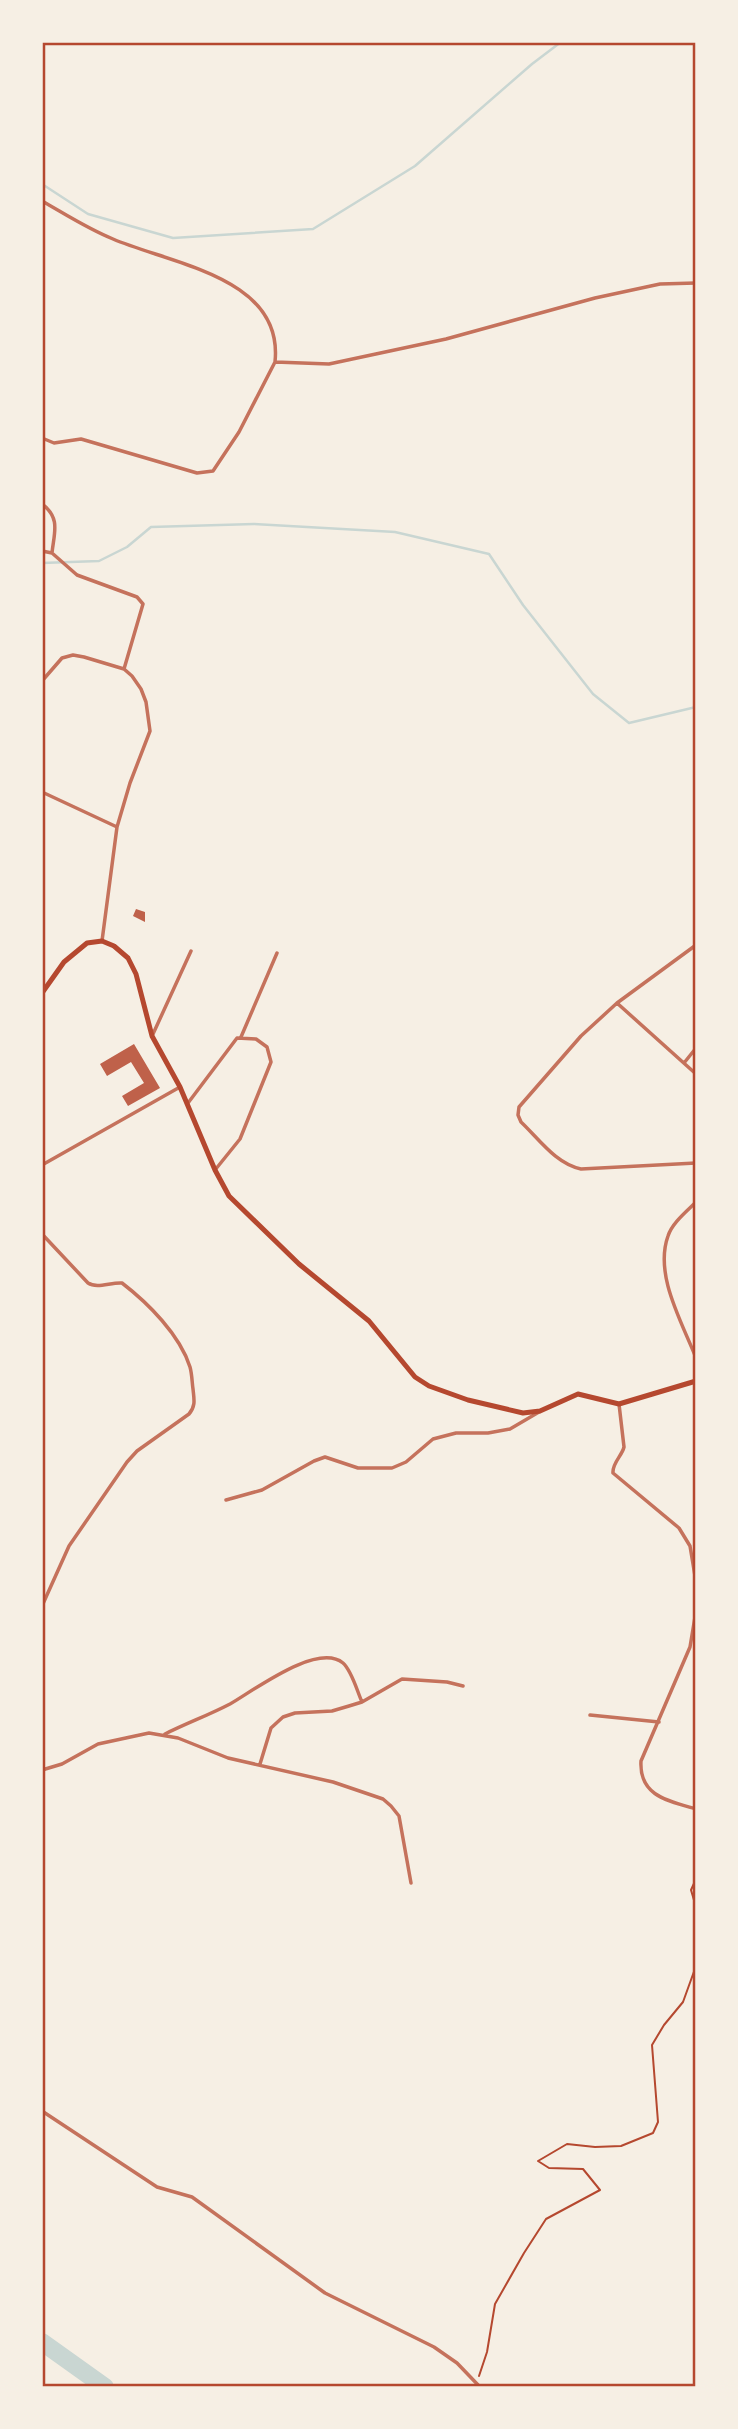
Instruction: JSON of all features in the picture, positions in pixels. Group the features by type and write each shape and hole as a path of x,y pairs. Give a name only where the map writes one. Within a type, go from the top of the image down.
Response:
{"main road":[{"path":"42,992 76,950 87,943 102,941 114,946 128,958 136,974 152,1036 188,1102 215,1170 229,1196 299,1264 369,1321 415,1377 429,1386 468,1401 523,1413 540,1411 578,1394 619,1404 696,1381"}],"street":[{"path":"42,201 111,239 188,265 227,281 241,290 260,310 274,334 275,362 239,432 213,471 197,473 80,439 54,443 42,438"},
{"path":"275,362 329,364 446,339 595,298 660,284 696,283"},
{"path":"42,504 55,518 52,553"},
{"path":"42,551 52,553 77,575 137,597 143,604 124,669"},
{"path":"42,681 62,658 73,655 124,669 141,689 146,702 150,731 117,827 102,941"},
{"path":"42,792 117,827"},
{"path":"696,945 617,1003 581,1036 519,1107 518,1115 521,1122 557,1158 570,1167 581,1169 696,1163"},
{"path":"152,1036 191,951"},
{"path":"188,1102 226,1050 241,1037 278,953"},
{"path":"617,1003 696,1074"},
{"path":"215,1170 240,1139 271,1062 271,1054 263,1042 241,1037"},
{"path":"684,1063 696,1048"},
{"path":"42,1165 180,1087"},
{"path":"696,1202 669,1232 665,1258 667,1282 696,1358"},
{"path":"42,1234 88,1283 96,1286 122,1283 164,1325 191,1368 195,1402 189,1414 137,1451 127,1462 69,1546 42,1606"},
{"path":"619,1404 624,1447 623,1453 612,1468 613,1473 679,1528 694,1558 696,1582"},
{"path":"226,1500 262,1490 326,1457 358,1468 392,1468 406,1462 433,1439 456,1433 488,1433 510,1429 540,1411"},
{"path":"696,1611 690,1647 641,1761 640,1774 643,1783 666,1800 696,1809"},
{"path":"164,1734 229,1704 303,1662 324,1659 344,1664 362,1702"},
{"path":"260,1764 271,1728 284,1717 295,1713 332,1711 362,1702 402,1679 447,1682 463,1686"},
{"path":"590,1714 659,1722"},
{"path":"42,1770 62,1764 98,1744 149,1733 164,1734 228,1758 333,1782 383,1799 398,1816 411,1883"},
{"path":"42,2111 157,2186 192,2197 325,2293 435,2347 457,2363 479,2385"}],"path":[{"path":"696,1879 691,1890 696,1907"},
{"path":"479,2385 495,2304 524,2253 546,2218 600,2190 583,2169 549,2168 538,2161 567,2144 621,2146 653,2133 659,2123 652,2045 683,2002 696,1966"}],"building":[{"path":"136,909 145,912 145,922 133,916"},
{"path":"134,1044 160,1088 128,1106 122,1096 144,1083 131,1062 107,1076 100,1064"}],"waterway":[{"path":"42,184 88,214 173,238 313,229 415,166 561,42"},
{"path":"42,563 99,561 127,547 151,527 254,524 395,532 489,554 523,605 593,694 629,723 696,707"},
{"path":"42,2342 105,2387"}]}
